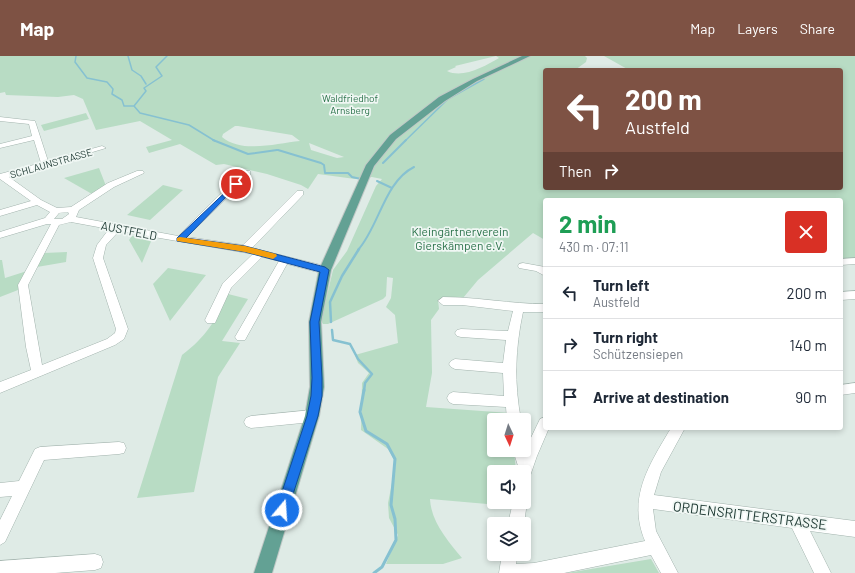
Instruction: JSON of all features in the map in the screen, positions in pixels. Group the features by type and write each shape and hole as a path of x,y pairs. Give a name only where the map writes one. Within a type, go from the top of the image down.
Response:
{"main road":[{"path":"262,573 312,416 317,387 315,322 325,270 370,165 384,147 408,124 442,99 475,80 527,56"}],"street":[{"path":"0,119 30,122 33,125 45,164"},
{"path":"0,146 36,136"},
{"name":"SCHLAUNSTRASSE","path":"2,177 102,148"},
{"path":"0,235 53,222 72,214 111,185 140,173"},
{"path":"180,239 247,173"},
{"path":"2,177 38,202 56,211"},
{"path":"245,249 300,193"},
{"path":"0,214 38,202"},
{"path":"38,372 32,347 24,285 53,222 51,215 56,211 68,209 72,214"},
{"name":"AUSTFELD","path":"72,214 116,228 245,249 325,270"},
{"path":"0,388 111,342 122,332 98,258 102,243 116,228"},
{"path":"211,320 227,286 260,253"},
{"path":"241,337 285,259"},
{"path":"843,262 855,261"},
{"path":"523,266 538,268 543,271"},
{"path":"843,296 855,295"},
{"path":"443,301 462,301 519,308 543,308"},
{"path":"512,413 510,402 508,368 512,336 519,308"},
{"path":"461,332 512,336"},
{"path":"455,364 508,368"},
{"path":"843,390 855,388"},
{"path":"453,398 510,402"},
{"path":"250,422 312,416"},
{"path":"527,465 543,428"},
{"path":"670,573 654,547 645,520 645,501 649,481 677,430"},
{"path":"0,537 40,454 119,448"},
{"path":"0,490 23,488"},
{"name":"ORDENSRITTERSTRASSE","path":"645,501 855,528"},
{"path":"796,520 823,573"},
{"path":"509,561 507,572 534,571 654,547"},
{"path":"0,569 95,562"}],"green space":[{"path":"0,56 496,56 585,56 587,58 586,62 578,68 543,68 543,190 843,190 843,68 625,68 604,56 855,56 855,264 843,265 843,198 543,198 543,239 533,233 478,280 463,298 438,300 439,309 431,320 432,373 426,407 510,413 487,413 487,457 515,457 515,465 487,465 487,504 430,499 433,516 441,531 462,558 443,564 386,564 398,535 389,518 388,503 396,463 388,449 361,430 362,383 369,373 358,363 355,355 398,343 395,315 386,307 391,298 393,278 387,277 386,296 383,299 328,324 323,324 321,321 333,270 347,251 376,186 382,179 372,177 355,179 318,174 308,189 301,185 267,174 224,164 216,165 180,144 149,153 146,147 172,140 140,121 96,130 83,99 74,95 58,97 6,95 5,92 0,93","holes":["496,56 499,58 481,68 467,73 453,73 447,71 456,67 455,66","235,126 292,135 300,141 249,146 239,145 222,137 223,134","309,143 344,157 337,158 311,150"]},
{"path":"86,113 89,119 44,131 41,125"},
{"path":"99,168 106,186 92,194 64,178"},
{"path":"163,185 183,190 150,220 127,215"},
{"path":"132,236 152,239 142,263 129,240"},
{"path":"67,252 66,262 37,267 44,253"},
{"path":"0,260 2,260 5,278 27,271 18,290 0,297"},
{"path":"168,268 206,275 170,321 153,284"},
{"path":"228,294 248,299 222,341 240,343 218,377 194,492 137,498 182,355 191,348 210,328"},
{"path":"651,559 659,573 567,573"}],"waterway":[{"path":"76,56 75,62 87,78 107,82 113,89 112,94 122,100 124,106 134,106"},
{"path":"128,56 132,70 141,76 146,84"},
{"path":"134,106 146,91 144,88 162,76 156,67 167,56"},
{"path":"405,141 448,99 484,79"},
{"path":"134,106 140,113 189,125 214,140"},
{"path":"214,140 248,154 277,150"},
{"path":"383,163 405,141"},
{"path":"278,150 321,163 324,165 325,173 348,173 352,177 361,179"},
{"path":"358,250 396,183 404,174 414,167"},
{"path":"377,181 392,188"},
{"path":"331,322 330,302 342,276 359,249"},
{"path":"332,330 333,340 350,344 358,359 372,374 365,383 364,391"},
{"path":"364,390 360,412 366,431 387,444 395,459 391,505 395,519 396,540 382,567 374,573"}],"slow traffic":[{"path":"180,239 245,249 273,256"}],"route":[{"path":"236,184 180,239 245,249 325,270 317,304 314,333 317,378 316,396 312,416 282,510"}],"park label":[{"name":"Waldfriedhof Arnsberg","path":"350,104"},
{"name":"Kleingärtnerverein Gierskämpen e.V.","path":"460,238"}]}
